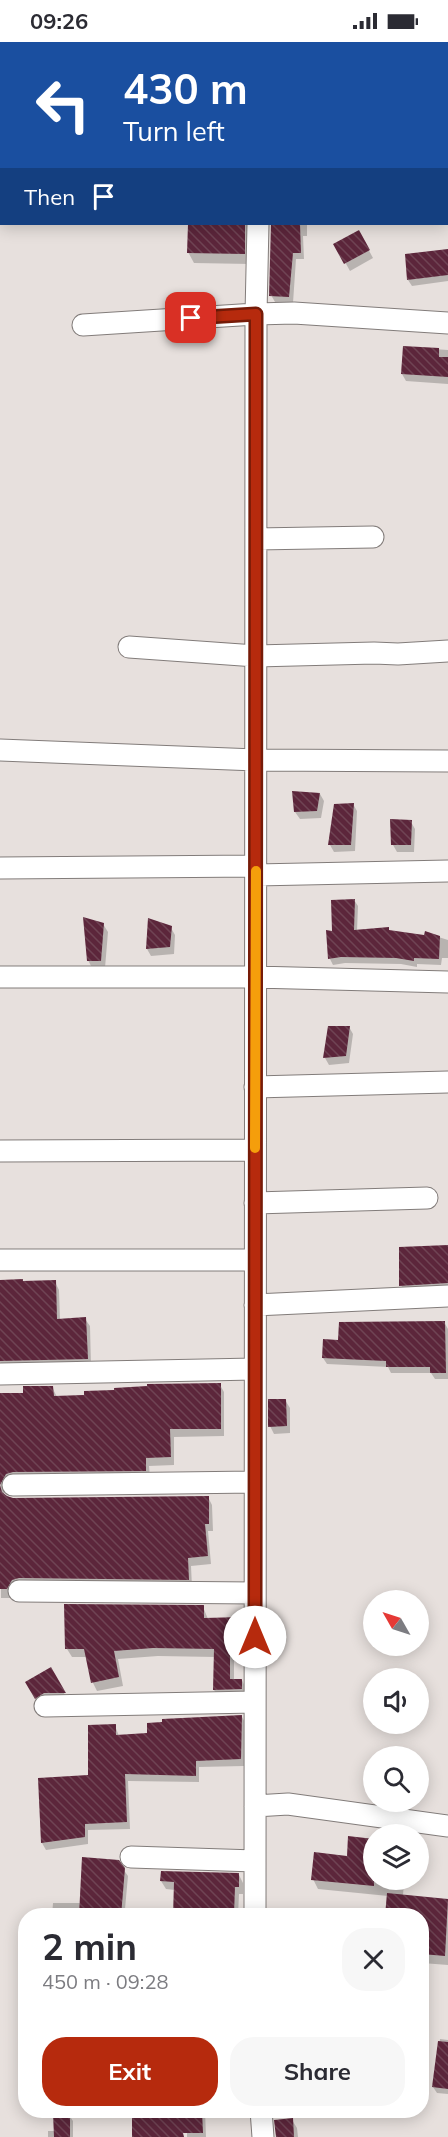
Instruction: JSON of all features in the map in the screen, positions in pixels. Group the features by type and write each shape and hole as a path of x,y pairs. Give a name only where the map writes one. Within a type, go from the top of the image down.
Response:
{"street":[{"path":"255,1908 255,656 258,225"},
{"path":"83,326 294,313 448,323"},
{"path":"256,538 372,537"},
{"path":"129,647 255,656 448,651"},
{"path":"0,750 256,760 448,761"},
{"path":"0,868 448,871"},
{"path":"0,977 255,977 448,982"},
{"path":"255,1088 448,1082"},
{"path":"0,1150 255,1150"},
{"path":"255,1203 427,1198"},
{"path":"0,1260 255,1260"},
{"path":"255,1305 448,1296"},
{"path":"0,1374 255,1369"},
{"path":"13,1485 255,1482"},
{"path":"19,1591 255,1593"},
{"path":"45,1706 255,1702"},
{"path":"255,1806 288,1804 448,1826"},
{"path":"131,1857 255,1861"},
{"path":"262,2118 263,2137"}],"building":[{"path":"188,225 245,225 245,254 187,253"},
{"path":"271,225 300,225 301,253 293,253 289,297 269,296"},
{"path":"359,230 370,250 344,264 333,244"},
{"path":"448,249 448,275 407,280 405,254"},
{"path":"403,346 439,348 439,357 448,357 448,377 401,374"},
{"path":"292,791 320,793 317,811 294,812"},
{"path":"354,803 351,845 328,845 334,804"},
{"path":"390,819 412,820 411,845 391,845"},
{"path":"355,899 354,930 389,927 389,930 424,935 425,931 440,936 439,959 414,958 414,961 396,958 341,957 328,959 326,930 332,931 331,900"},
{"path":"83,917 104,923 101,961 87,961"},
{"path":"148,918 172,926 170,947 146,949"},
{"path":"328,1026 350,1026 346,1056 323,1058"},
{"path":"448,1245 448,1283 399,1286 399,1247"},
{"path":"23,1279 23,1281 56,1280 57,1319 86,1317 88,1359 0,1361 0,1280"},
{"path":"445,1321 446,1373 430,1373 430,1367 386,1367 386,1361 322,1358 323,1339 338,1340 339,1322"},
{"path":"221,1383 221,1429 170,1429 171,1457 146,1458 146,1471 13,1472 6,1474 0,1485 0,1393 23,1393 23,1386 53,1386 54,1396 84,1395 84,1391 114,1390 114,1388 147,1386 147,1384"},
{"path":"268,1399 286,1399 287,1426 268,1427"},
{"path":"0,1485 2,1492 13,1498 209,1496 209,1524 205,1524 208,1556 188,1558 189,1580 19,1578 12,1580 7,1589 0,1589"},
{"path":"64,1604 204,1605 204,1618 242,1617 242,1638 230,1638 230,1679 242,1679 242,1689 213,1690 214,1649 153,1648 114,1651 119,1677 91,1683 84,1649 65,1649"},
{"path":"51,1667 66,1693 44,1693 35,1699 25,1682"},
{"path":"242,1715 241,1759 196,1761 196,1776 125,1774 127,1822 85,1824 85,1837 41,1843 38,1778 88,1775 88,1725 116,1724 116,1735 147,1733 147,1723 162,1722 162,1719"},
{"path":"348,1836 363,1838 363,1885 311,1880 314,1852 347,1856"},
{"path":"82,1857 119,1860 125,1868 122,1908 79,1908"},
{"path":"161,1871 239,1873 239,1887 235,1887 234,1908 173,1908 174,1882 160,1881"},
{"path":"387,1893 448,1899 445,1956 429,1955 429,1908 386,1908"},
{"path":"438,2041 448,2042 448,2089 432,2087"},
{"path":"53,2118 70,2118 70,2137 54,2137"},
{"path":"132,2118 202,2118 203,2133 183,2133 184,2137 132,2137"},
{"path":"293,2118 294,2137 276,2137 274,2120"}],"slow traffic":[{"path":"255,1148 256,871"}],"route":[{"path":"191,318 256,314 255,1637"}]}
